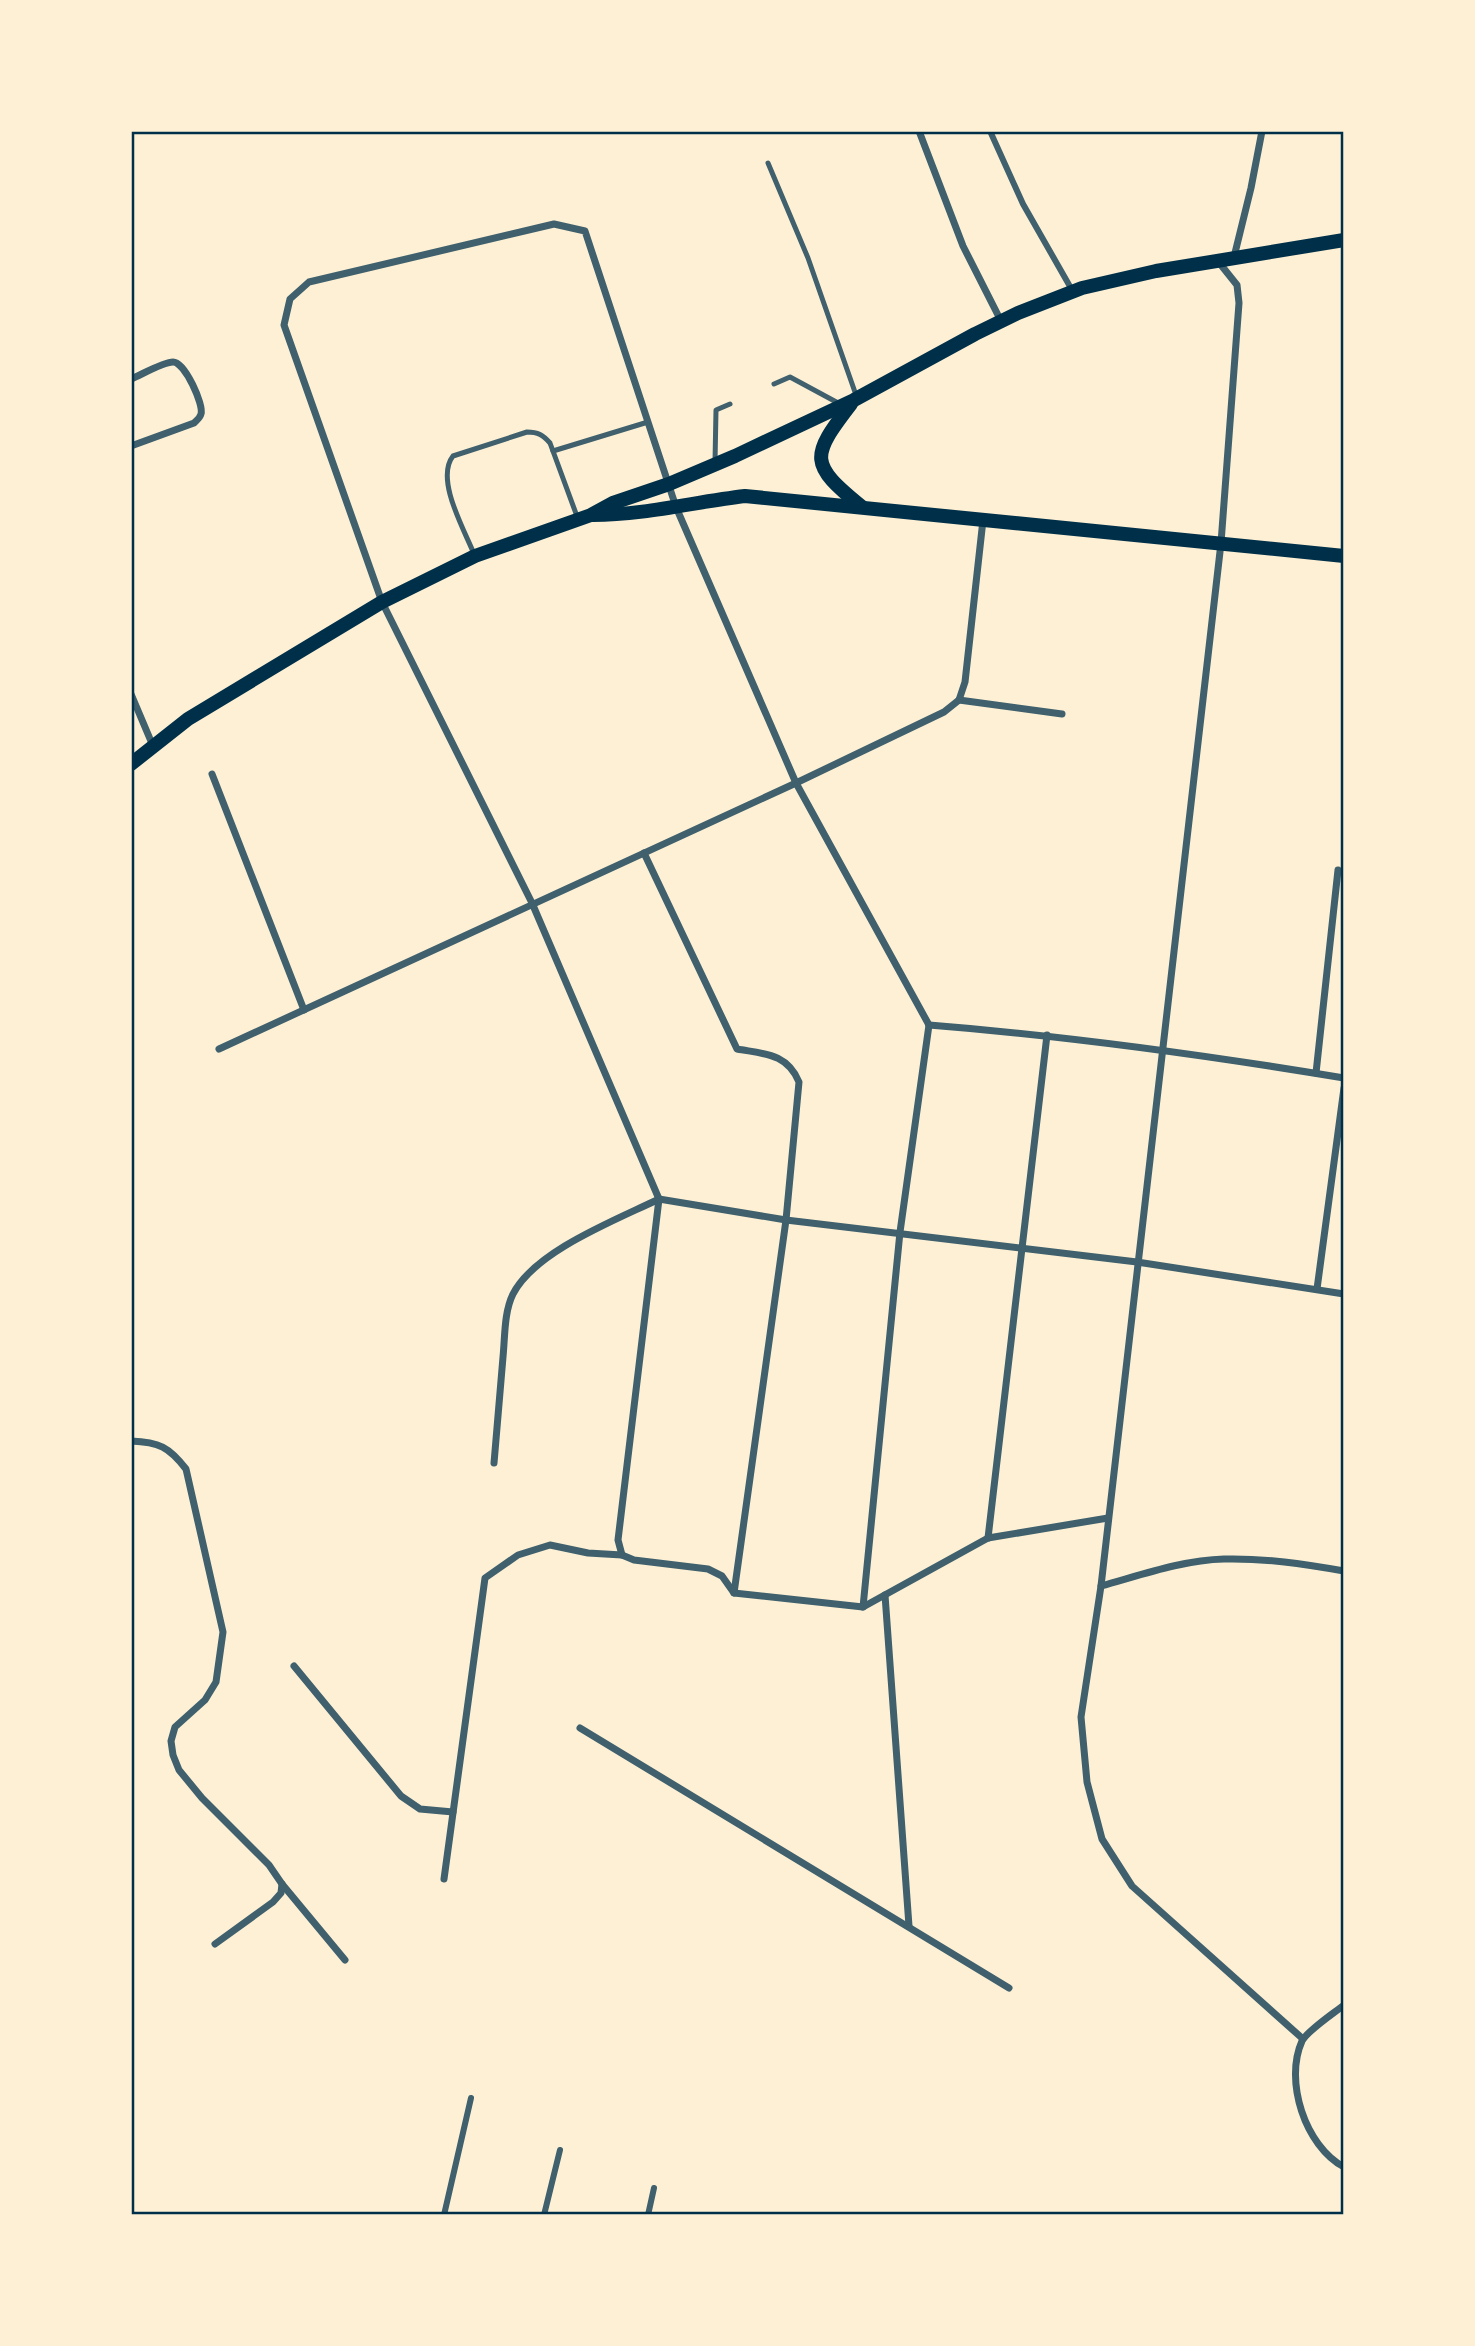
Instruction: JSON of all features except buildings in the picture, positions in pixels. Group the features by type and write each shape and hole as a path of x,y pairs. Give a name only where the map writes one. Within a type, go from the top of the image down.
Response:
{"main road":[{"path":"131,764 188,719 383,603 475,556 585,517 613,503 669,484 715,464 851,401 1001,321 1073,292 1156,271 1344,240"},
{"path":"851,401 825,438 821,451 822,464 834,484 862,507"},
{"path":"585,517 676,508 709,500 745,496 1344,556"}],"street":[{"path":"919,131 963,246 1001,321"},
{"path":"990,131 1023,204 1073,292"},
{"path":"1234,257 1262,131"},
{"path":"622,1555 618,1539 659,1199 531,903 383,603 284,325 290,299 309,282 554,224 584,231 676,508 796,783 929,1025 900,1232 863,1607"},
{"path":"1217,260 1237,285 1239,303 1221,543 1101,1586 1081,1717 1087,1782 1102,1839 1132,1886 1303,2039"},
{"path":"131,379 172,361 180,363 186,370 201,410 200,417 194,423 131,446"},
{"path":"219,1049 944,712 959,700 965,682 983,520"},
{"path":"131,694 153,746"},
{"path":"959,700 1062,713"},
{"path":"212,774 304,1010"},
{"path":"644,853 737,1049 780,1058 794,1069 799,1082 786,1220 734,1593"},
{"path":"1317,1073 1338,870"},
{"path":"929,1025 1047,1035 1162,1049 1344,1078"},
{"path":"989,1538 1047,1035"},
{"path":"1317,1289 1344,1088"},
{"path":"495,1463 506,1320 512,1295 524,1277 539,1263 582,1237 659,1199 786,1220 1137,1262 1344,1294"},
{"path":"131,1441 150,1442 164,1447 175,1455 186,1469 223,1632 216,1682 205,1700 175,1727 171,1741 179,1770 202,1798 269,1865 345,1960"},
{"path":"444,1878 485,1578 518,1555 550,1545 588,1553 622,1555 634,1560 708,1569 722,1576 734,1593 863,1607 989,1538 1108,1518"},
{"path":"1101,1586 1163,1568 1221,1559 1275,1560 1344,1571"},
{"path":"885,1595 909,1926"},
{"path":"294,1666 401,1796 420,1809 453,1812"},
{"path":"580,1728 1009,1988"},
{"path":"215,1944 273,1902 281,1893 282,1884"},
{"path":"1344,2005 1303,2039 1296,2068 1298,2101 1313,2140 1334,2161 1344,2166"},
{"path":"444,2215 471,2098"},
{"path":"544,2215 560,2150"},
{"path":"648,2215 654,2188"}],"lane":[{"path":"768,163 808,258 851,401"},
{"path":"774,384 790,377 851,401"},
{"path":"715,464 716,410 730,404"},
{"path":"553,451 648,422"},
{"path":"475,556 450,496 446,478 447,463 453,456 527,432 536,432 544,436 553,451 585,517"}]}
